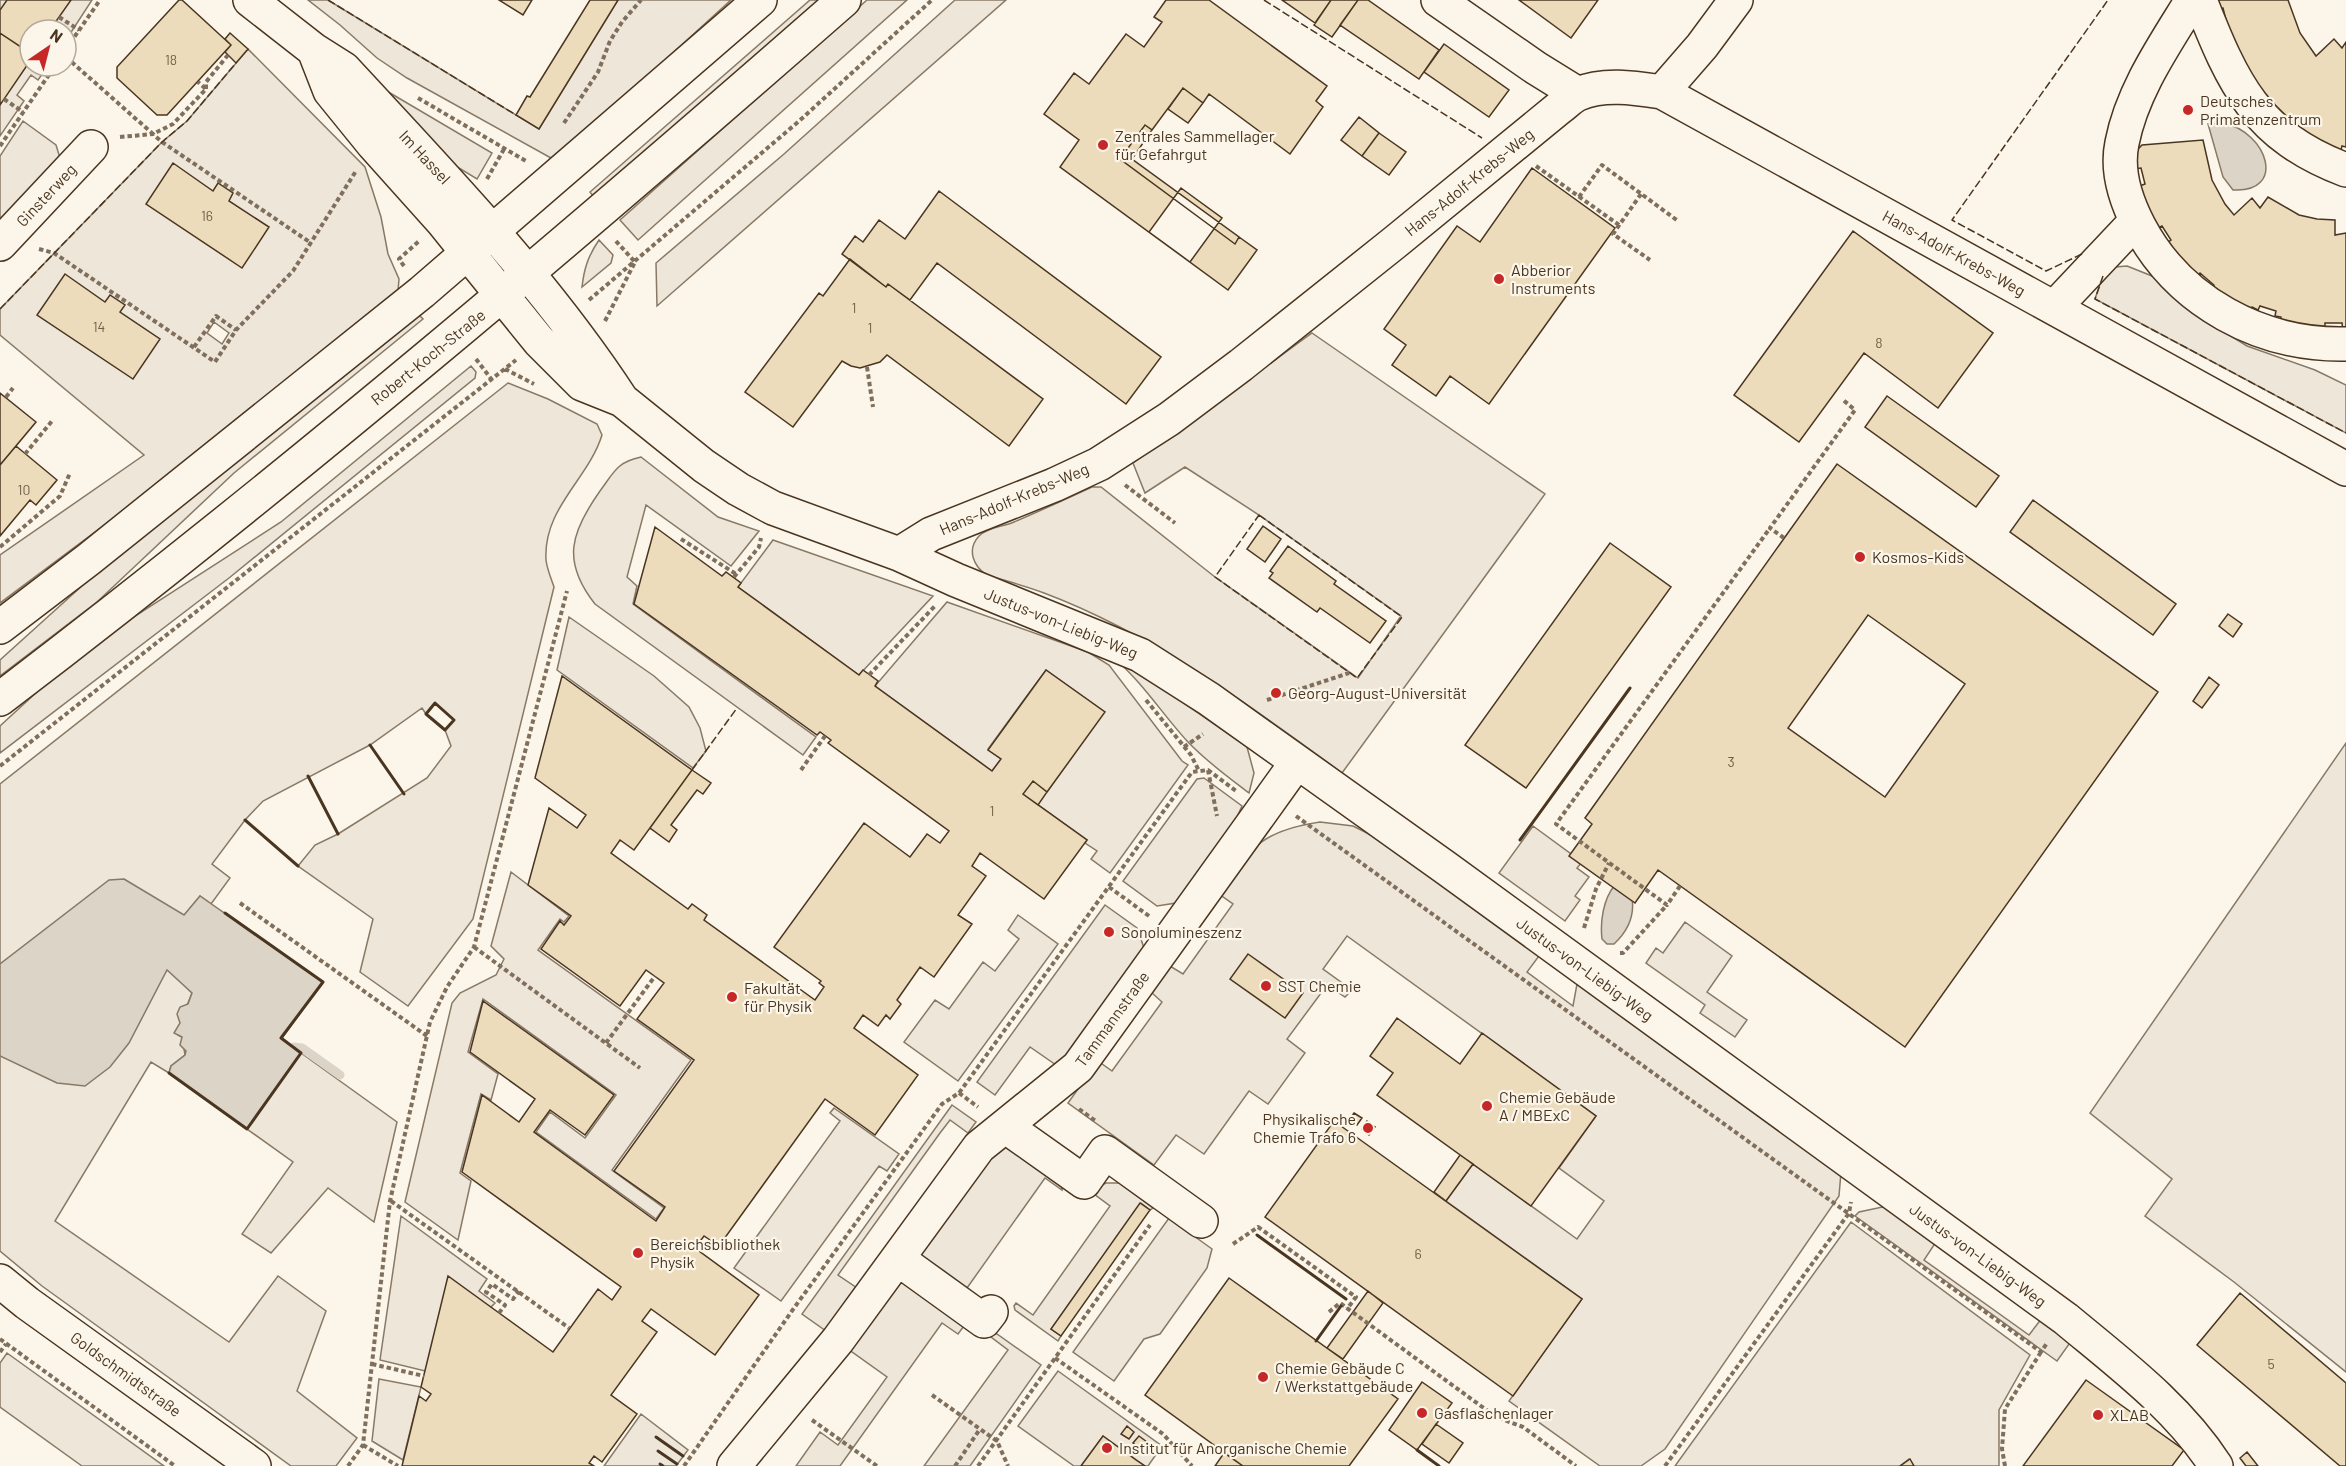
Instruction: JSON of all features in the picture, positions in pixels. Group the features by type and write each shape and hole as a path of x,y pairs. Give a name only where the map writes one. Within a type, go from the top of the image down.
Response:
{"street":[{"name":"Im Hassel","path":"250,0 314,50 344,69 493,231 528,274"},
{"path":"0,627 117,537 422,292 760,0"},
{"name":"Robert-Koch-Straße","path":"0,699 139,593 503,295 844,0"},
{"path":"1438,0 1536,68 1578,94"},
{"path":"1662,92 1702,46 1737,0"},
{"path":"2192,0 2143,86 2124,132 2121,145 2122,180 2136,221 2152,248 2177,277 2215,309 2245,325 2273,335 2294,340 2346,344"},
{"path":"2200,0 2228,69 2247,99 2285,138 2315,157 2346,170"},
{"name":"Im Hassel","path":"314,50 330,91 373,144 468,252"},
{"name":"Hans-Adolf-Krebs-Weg","path":"899,554 931,534 1045,489 1098,464 1169,419 1241,365 1578,94 1607,87 1662,92 2346,469"},
{"name":"Ginsterweg","path":"0,244 91,147"},
{"path":"2054,308 2136,221"},
{"path":"468,252 539,341 582,384 622,400 704,466 738,489 773,508 899,554"},
{"path":"528,274 590,351 622,400"},
{"name":"Justus-von-Liebig-Weg","path":"899,554 956,580 1140,655 1209,699 2066,1319 2147,1386 2200,1458"},
{"name":"Tammannstraße","path":"734,1466 838,1340 979,1147 1078,1067 1297,762"},
{"path":"1005,1126 1084,1182 1105,1152 1201,1221"},
{"path":"898,1259 984,1321 991,1312"},
{"name":"Goldschmidtstraße","path":"0,1281 27,1303 254,1466"}],"path":[{"path":"59,17 79,30 100,0"},
{"path":"562,127 598,72 610,41 622,22 641,0"},
{"path":"565,320 798,122 932,0"},
{"path":"153,134 172,124 206,89 206,82 228,55"},
{"path":"78,68 162,142 311,243"},
{"path":"0,146 47,78"},
{"path":"198,82 206,89"},
{"path":"411,94 554,179"},
{"path":"4,99 23,112"},
{"path":"37,249 54,253 215,362 236,330 292,271 373,144"},
{"path":"1579,197 1602,165 1678,220"},
{"path":"1538,167 1619,225"},
{"path":"1641,194 1613,234 1650,260"},
{"path":"590,351 635,262"},
{"path":"194,347 216,316 236,330"},
{"path":"0,766 539,341"},
{"path":"867,367 873,407"},
{"path":"6,397 13,388"},
{"path":"1667,905 1556,824 1855,410 1842,399"},
{"path":"25,454 52,422"},
{"path":"1098,464 1175,523"},
{"path":"0,547 60,496 70,473"},
{"path":"1770,528 1784,538"},
{"path":"681,539 735,576 755,551"},
{"path":"348,1466 363,1445 390,1201 430,1022 447,987 474,947 567,591"},
{"path":"869,675 937,603"},
{"path":"1261,702 1349,673"},
{"path":"1143,697 1184,747 1199,771"},
{"path":"1184,747 1206,731"},
{"path":"801,770 825,736"},
{"path":"1208,770 1221,836 1235,849"},
{"path":"684,1466 794,1308 942,1104 959,1093 1192,772 1208,770 1246,798 1271,798 2041,1352"},
{"path":"1589,912 1598,881 1609,863"},
{"path":"1612,953 1623,953 1667,905 1680,886"},
{"path":"1109,887 1174,934"},
{"path":"240,903 427,1036"},
{"path":"474,947 640,1068"},
{"path":"606,1043 655,976"},
{"path":"1051,1089 1098,1123"},
{"path":"1665,1466 1849,1213 1857,1168"},
{"path":"978,1466 1169,1198"},
{"path":"390,1201 569,1328"},
{"path":"1233,1244 1258,1227 1356,1297 1347,1309"},
{"path":"500,1313 505,1305 486,1292 492,1284 513,1299 519,1292"},
{"path":"1329,1312 1340,1303 1496,1417 1523,1427 1575,1466"},
{"path":"2005,1466 2002,1449 2005,1410 2041,1352 2066,1319"},
{"path":"0,1339 176,1466"},
{"path":"0,1352 6,1344"},
{"path":"1055,1358 1163,1434 1192,1466"},
{"path":"372,1364 424,1376"},
{"path":"932,1395 997,1441 1008,1466"},
{"path":"787,1401 878,1466"},
{"path":"956,1466 980,1429"},
{"path":"363,1445 398,1466"}],"shaded area":[{"path":"0,0 92,0 78,22 78,18 18,18 18,78 29,78 17,95 24,101 0,136"},
{"path":"308,0 328,0 539,129 618,0 731,0 643,80 551,158 407,78 377,58"},
{"path":"810,0 820,0 594,197 590,192"},
{"path":"867,0 907,0 638,240 620,220"},
{"path":"955,0 1006,0 657,306 656,263 784,154"},
{"path":"248,49 365,167 381,217 388,254 399,279 398,291 170,476 0,603 0,555 144,455 0,335 0,309 162,142 187,121","holes":["214,322 229,333 222,344 207,333"]},
{"path":"385,90 492,153 477,179 449,162"},
{"path":"23,121 56,145 60,158 0,223 0,156"},
{"path":"2223,123 2239,129 2251,138 2260,149 2265,161 2265,172 2261,182 2250,188 2233,190 2223,177 2208,124"},
{"path":"599,240 613,255 611,263 582,287 587,263"},
{"path":"2127,266 2152,276 2200,317 2247,346 2315,370 2346,385 2346,433 2095,299 2104,272 2115,267"},
{"path":"419,315 423,319 234,473 97,602 0,676 0,660 83,585"},
{"path":"1312,333 1545,494 1342,773 1236,697 1161,650 1084,609 1037,590 987,575 978,568 972,552 975,541 987,531 1014,522 1092,487 1101,487 1215,577 1358,678 1401,616 1259,515 1185,467 1145,493 1133,463"},
{"path":"471,366 476,372 475,378 229,578 0,753 0,726 38,691 132,618 281,522"},
{"path":"508,383 548,399 597,424 602,435 587,466 559,509 547,542 546,560 554,587 473,919 408,1006 360,972 373,919 298,866 315,845 338,834 427,778 451,746 445,730 454,720 435,703 426,714 422,708 370,745 263,801 245,820 212,864 230,878 211,904 200,896 174,928 183,983 192,993 180,1023 178,1035 182,1037 185,1055 171,1066 169,1073 151,1062 55,1221 229,1342 278,1276 326,1311 297,1391 357,1438 336,1466 291,1466 42,1286 0,1251 0,784"},
{"path":"641,457 718,517 759,531 731,566 646,505 627,577 637,586 633,604 816,737 803,755 595,604 584,588 577,574 574,560 574,547 582,520 613,473 626,462"},
{"path":"773,540 933,596 859,675 738,587"},
{"path":"947,602 1088,652 1109,665 1182,761 1188,765 1110,873 1091,859 1097,851 1085,843 1087,840 1023,794 1047,792 1104,712 1046,670 988,749 1001,759 992,771 875,686"},
{"path":"569,617 654,676 689,707 700,728 706,751 693,768 557,670"},
{"path":"1116,656 1247,747 1254,773 1249,793 1210,763 1188,742 1135,678 1115,659"},
{"path":"2346,743 2346,1372 2234,1282 2145,1216 2172,1179 2090,1113"},
{"path":"1204,778 1242,806 1231,830 1176,903 1157,906 1123,881 1197,779"},
{"path":"1320,822 1353,826 1375,837 1539,956 1527,972 1573,1006 1577,984 1841,1172 1839,1196 1665,1449 1641,1466 1600,1466 1509,1401 1582,1299 1446,1201 1473,1164 1577,1239 1604,1201 1559,1168 1596,1116 1347,936 1323,969 1345,985 1348,994 1345,997 1327,985 1287,1039 1305,1053 1268,1104 1249,1091 1204,1154 1176,1135 1154,1165 1068,1103 1098,1061 1112,1071 1162,1002 1152,993 1170,966 1183,974 1233,904 1219,894 1240,864 1270,836 1284,830"},
{"path":"1533,826 1582,862 1577,868 1589,877 1575,896 1580,900 1565,921 1499,873"},
{"path":"511,872 569,916 564,922 560,919 538,950 691,1060 612,1170 664,1208 656,1219 536,1132 550,1112 585,1138 616,1095 483,999 468,1052 498,1074 491,1100 481,1094 460,1173 471,1181 458,1240 405,1202 452,1003 460,993 496,975 504,959 491,946"},
{"path":"124,879 184,915 200,896 323,982 282,1038 301,1053 247,1129 169,1073 171,1066 185,1055 186,1051 180,1045 182,1037 174,1033 180,1023 177,1014 180,1007 188,1004 192,993 167,970 129,1043 110,1067 85,1086 57,1083 0,1056 0,964 109,880"},
{"path":"1615,885 1632,898 1632,911 1623,934 1614,944 1607,944 1602,939 1602,918 1605,904"},
{"path":"1105,905 1137,928 1144,948 1059,1067 1030,1047 995,1095 977,1082"},
{"path":"1018,915 1058,944 958,1081 904,1042 935,1000 949,1009 983,962 995,971 1019,939 1008,930"},
{"path":"1685,922 1732,956 1707,992 1747,1020 1735,1037 1700,1013 1705,1005 1646,963 1656,948 1663,953"},
{"path":"301,1053 397,1122 374,1222 328,1188 271,1253 242,1234 293,1162 247,1129"},
{"path":"952,1105 976,1122 968,1133 950,1120 838,1275 857,1288 826,1331 802,1314"},
{"path":"834,1108 899,1154 887,1171 879,1166 781,1301 734,1268 840,1121 830,1113"},
{"path":"1004,1142 1062,1183 1062,1190 1045,1178 967,1288 919,1260 918,1253 996,1143"},
{"path":"1106,1183 1119,1183 1153,1208 1150,1210 1141,1203 1051,1329 1061,1336 1058,1341 1015,1310 1014,1306 1016,1303 1033,1315 1110,1206 1094,1194 1100,1186"},
{"path":"1887,1206 1936,1242 1924,1260 2029,1335 2042,1318 2072,1340 2057,1361 1855,1216 1859,1212"},
{"path":"401,1216 487,1279 479,1291 495,1303 425,1371 380,1360"},
{"path":"1169,1218 1212,1249 1207,1268 1160,1334 1144,1339 1114,1381 1073,1352"},
{"path":"1851,1222 2030,1355 1999,1410 1999,1466 1914,1466 1909,1459 1900,1466 1675,1466"},
{"path":"898,1280 904,1280 964,1326 958,1334 942,1323 840,1466 796,1466 820,1432 838,1445 887,1377 848,1349"},
{"path":"997,1334 1041,1365 970,1466 924,1466 1008,1350 991,1337"},
{"path":"7,1353 164,1466 82,1466 0,1407 0,1363"},
{"path":"1058,1371 1162,1446 1148,1466 1103,1436 1081,1466 1074,1466 1018,1426"},
{"path":"379,1379 421,1387 403,1460 372,1441"},
{"path":"641,1414 688,1450 676,1466 604,1466"}],"building":[{"path":"7,0 71,0 58,18 18,18 18,45 0,33 0,10"},
{"path":"179,0 182,0 231,45 167,115 157,115 117,78 117,67"},
{"path":"499,0 532,0 523,15"},
{"path":"590,0 618,0 539,129 516,115 527,96 530,97"},
{"name":"Zentrales Sammellager für Gefahrgut","path":"1166,0 1209,0 1327,86 1316,101 1323,107 1290,154 1209,94 1203,103 1183,88 1152,130 1145,125 1120,159 1235,244 1239,237 1257,250 1228,290 1060,167 1079,140 1044,114 1074,73 1089,84 1126,34 1144,47 1162,22 1154,17"},
{"path":"1282,0 1331,0 1315,23"},
{"path":"1331,0 1358,0 1332,37 1314,25"},
{"path":"1358,0 1368,0 1439,50 1419,79 1340,25"},
{"path":"1519,0 1598,0 1571,38"},
{"path":"2214,0 2288,0 2300,33 2316,56 2334,39 2342,48 2346,42 2346,147 2342,146 2341,150 2330,155 2259,104 2227,24 2223,8 2215,9"},
{"path":"0,33 18,45 18,78 0,105"},
{"path":"230,33 248,49 236,63 225,52 231,45 225,39"},
{"path":"1444,44 1509,90 1489,117 1424,72"},
{"path":"1183,88 1203,103 1188,123 1168,109"},
{"path":"1359,117 1379,133 1362,156 1341,140"},
{"path":"1145,125 1152,130 1132,159 1239,237 1235,244 1120,159"},
{"path":"1379,133 1406,152 1389,175 1362,156"},
{"path":"2203,140 2212,180 2234,215 2252,198 2260,208 2268,197 2299,215 2335,220 2335,235 2346,233 2346,331 2343,331 2342,323 2325,323 2325,332 2279,326 2281,317 2275,316 2276,311 2260,306 2258,310 2252,307 2248,315 2209,292 2214,285 2200,273 2194,280 2164,245 2171,240 2162,226 2154,230 2137,187 2145,184 2141,168 2133,169 2131,156 2142,145"},
{"path":"173,163 213,191 218,183 233,193 229,201 269,227 242,268 146,204"},
{"name":"Abberior Instruments","path":"1532,168 1615,228 1489,404 1450,376 1436,396 1392,365 1406,345 1384,329 1457,226 1480,242"},
{"path":"1181,188 1222,218 1190,262 1149,232"},
{"path":"939,191 1161,357 1126,404 937,263 910,300 888,284 886,287 842,254 855,236 863,242 879,220 905,239"},
{"path":"1853,231 1993,333 1938,408 1864,353 1799,442 1734,395"},
{"path":"850,259 886,287 888,284 1043,399 1009,446 887,355 880,362 860,368 842,361 793,427 745,392 819,293 823,296"},
{"path":"65,274 105,302 110,295 125,305 120,312 160,339 133,379 37,315"},
{"path":"0,393 36,422 0,465"},
{"path":"1887,396 1999,476 1976,507 1865,427"},
{"path":"16,446 57,480 36,505 30,500 0,536 0,465"},
{"path":"1837,464 2158,692 1905,1047 1658,870 1635,903 1569,856 1592,824 1585,818","holes":["1868,615 1965,684 1885,797 1788,728"]},
{"path":"2033,500 2176,604 2153,635 2010,532"},
{"path":"1263,526 1281,539 1265,562 1247,549"},
{"name":"Fakultät für Physik","path":"655,527 722,576 726,572 741,583 738,587 859,675 863,670 878,681 875,686 992,771 1001,759 988,750 1046,670 1105,712 1047,792 1033,781 1023,794 1087,840 1044,899 980,853 972,866 986,876 958,915 972,924 934,977 920,967 897,1000 901,1004 890,1019 886,1015 878,1026 863,1015 854,1028 918,1075 875,1135 825,1099 719,1246 704,1236 695,1248 759,1295 715,1355 651,1309 642,1321 657,1332 611,1395 637,1414 602,1462 594,1456 589,1463 594,1466 402,1466 419,1396 426,1401 431,1394 421,1387 448,1276 553,1352 598,1289 612,1300 621,1287 462,1172 482,1095 519,1122 535,1099 470,1052 483,1001 614,1095 585,1135 550,1110 534,1132 656,1221 665,1207 614,1171 694,1060 637,1019 664,983 646,970 620,1006 541,949 560,921 564,925 571,916 528,885 549,808 577,828 586,815 535,778 562,676 692,770 634,850 620,840 611,853 688,909 692,904 707,915 704,920 815,1000 824,987 819,983 821,981 774,947 864,823 910,857 927,834 940,843 949,831 828,743 831,740 820,732 817,735 634,604"},
{"path":"1610,543 1671,587 1526,788 1465,745"},
{"path":"1288,546 1336,581 1334,584 1386,621 1370,643 1320,608 1317,612 1269,578 1273,573 1270,571"},
{"path":"2228,614 2242,624 2233,637 2219,626"},
{"path":"2209,677 2219,685 2202,708 2193,701"},
{"path":"692,770 711,783 703,794 697,790 671,825 677,830 669,842 650,828"},
{"path":"1033,781 1047,792 1038,805 1023,794"},
{"name":"SST Chemie","path":"1248,954 1303,993 1285,1018 1230,979"},
{"name":"Chemie Gebäude A / MBExC","path":"1397,1018 1460,1064 1482,1033 1596,1116 1531,1206 1377,1095 1393,1073 1370,1056"},
{"path":"1354,1113 1362,1118 1357,1125 1349,1120"},
{"path":"1334,1121 1582,1299 1513,1396 1265,1217"},
{"name":"Physikalische Chemie Trafo 6","path":"1367,1121 1375,1127 1369,1135 1362,1129"},
{"path":"1460,1155 1473,1164 1446,1201 1434,1192"},
{"path":"1140,1203 1150,1210 1061,1336 1051,1329"},
{"name":"Chemie Gebäude C / Werkstattgebäude","path":"1229,1278 1398,1399 1349,1466 1243,1466 1145,1395"},
{"path":"1368,1291 1383,1303 1343,1359 1327,1348"},
{"path":"2240,1293 2346,1383 2346,1466 2340,1466 2197,1345"},
{"name":"XLAB","path":"2086,1380 2184,1450 2172,1466 2023,1466"},
{"name":"Gasflaschenlager","path":"1422,1382 1452,1403 1417,1450 1389,1430"},
{"path":"1436,1424 1463,1443 1449,1463 1422,1444"},
{"path":"1127,1426 1134,1432 1129,1439 1121,1434"},
{"name":"Institut für Anorganische Chemie","path":"1103,1436 1136,1460 1145,1466 1081,1466"},
{"path":"1139,1436 1147,1442 1141,1449 1133,1443"},
{"path":"2247,1452 2258,1466 2246,1466 2240,1458"},
{"path":"1224,1453 1243,1466 1215,1466"},
{"path":"1910,1459 1914,1466 1900,1466"}],"waterway":[{"path":"294,1047 302,1048 340,1075"}],"fence":[{"path":"328,0 516,115"},
{"path":"1264,0 1482,138"},
{"path":"2082,254 2046,271 1952,220 2108,0"},
{"path":"0,309 162,142 187,121 236,63"},
{"path":"2103,276 2095,299 2346,433"},
{"path":"1259,515 1402,617 1357,678 1215,577 1259,515"},
{"path":"692,770 737,708"}],"wall":[{"path":"1520,840 1630,688"},
{"path":"435,703 454,720 445,730 426,714 435,703"},
{"path":"370,745 404,794"},
{"path":"308,776 338,834"},
{"path":"245,820 298,866"},
{"path":"169,1073 247,1129 301,1053 281,1038 323,982 225,913"},
{"path":"1257,1235 1346,1299"},
{"path":"1316,1341 1341,1306"},
{"path":"656,1437 683,1456"},
{"path":"1417,1450 1439,1466"},
{"path":"658,1451 677,1464"}],"place":[{"name":"Deutsches Primatenzentrum","path":"2188,110"},
{"name":"Zentrales Sammellager für Gefahrgut","path":"1103,145"},
{"name":"Abberior Instruments","path":"1499,279"},
{"name":"Kosmos-Kids","path":"1860,557"},
{"name":"Georg-August-Universität","path":"1276,693"},
{"name":"Sonolumineszenz","path":"1109,932"},
{"name":"SST Chemie","path":"1266,986"},
{"name":"Fakultät für Physik","path":"732,997"},
{"name":"Chemie Gebäude A / MBExC","path":"1487,1106"},
{"name":"Physikalische Chemie Trafo 6","path":"1368,1128"},
{"name":"Bereichsbibliothek Physik","path":"638,1253"},
{"name":"Chemie Gebäude C / Werkstattgebäude","path":"1263,1377"},
{"name":"Gasflaschenlager","path":"1422,1413"},
{"name":"XLAB","path":"2098,1415"},
{"name":"Institut für Anorganische Chemie","path":"1107,1448"}]}
